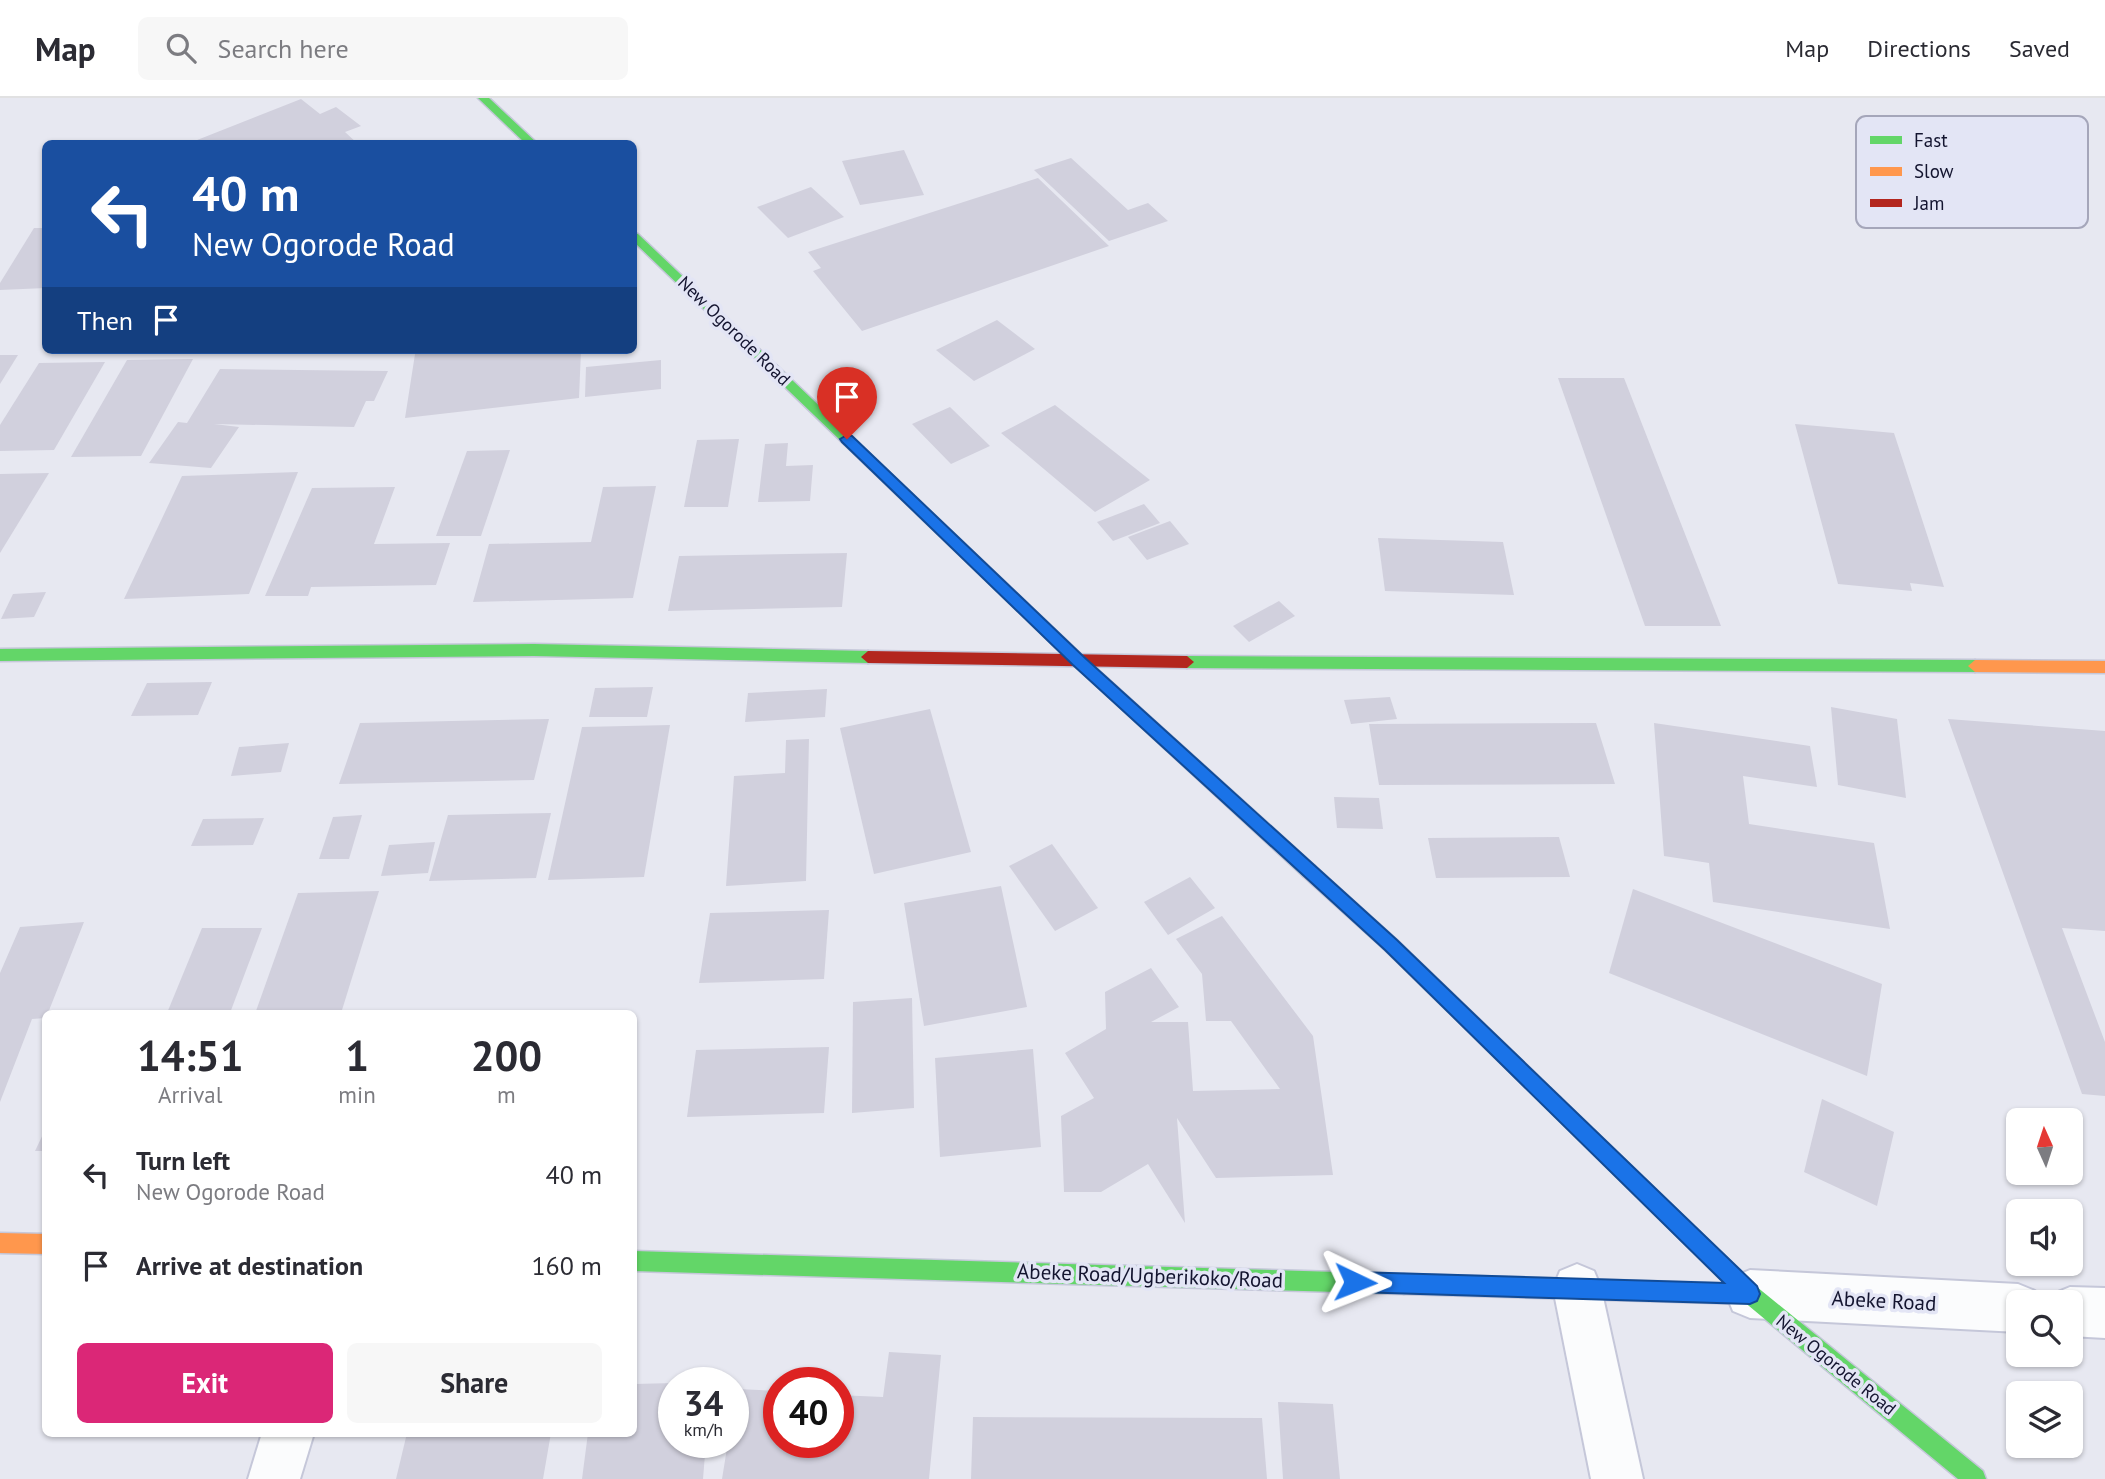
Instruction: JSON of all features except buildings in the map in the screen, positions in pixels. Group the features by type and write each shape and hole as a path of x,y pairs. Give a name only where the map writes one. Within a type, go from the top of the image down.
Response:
{"street":[{"path":"483,98 529,140"},
{"name":"New Ogorode Road","path":"637,239 1079,661 1391,945 1750,1294 1975,1479"},
{"path":"0,655 534,650 1079,661 2105,667"},
{"path":"0,1243 42,1244"},
{"name":"Abeke Road/Ugberikoko/Road","path":"637,1261 1750,1294"},
{"path":"1577,1288 1617,1479"},
{"name":"Abeke Road","path":"1750,1294 2006,1307"},
{"path":"2083,1311 2105,1312"},
{"path":"274,1479 287,1437"}],"traffic: fast":[{"path":"483,98 529,140"},
{"path":"637,239 1079,661 1309,871"},
{"path":"0,655 534,650 868,657"},
{"path":"1187,662 1975,666"},
{"path":"1554,1103 1750,1294 1975,1479"},
{"path":"637,1261 1404,1284"}],"traffic: slow":[{"path":"1975,666 2105,667"},
{"path":"1309,871 1391,945 1554,1103"},
{"path":"0,1243 42,1244"},
{"path":"1404,1284 1750,1294"}],"traffic: jam":[{"path":"868,657 1187,662"}],"route":[{"path":"847,439 1079,661 1391,945 1750,1294 1355,1282"}]}
